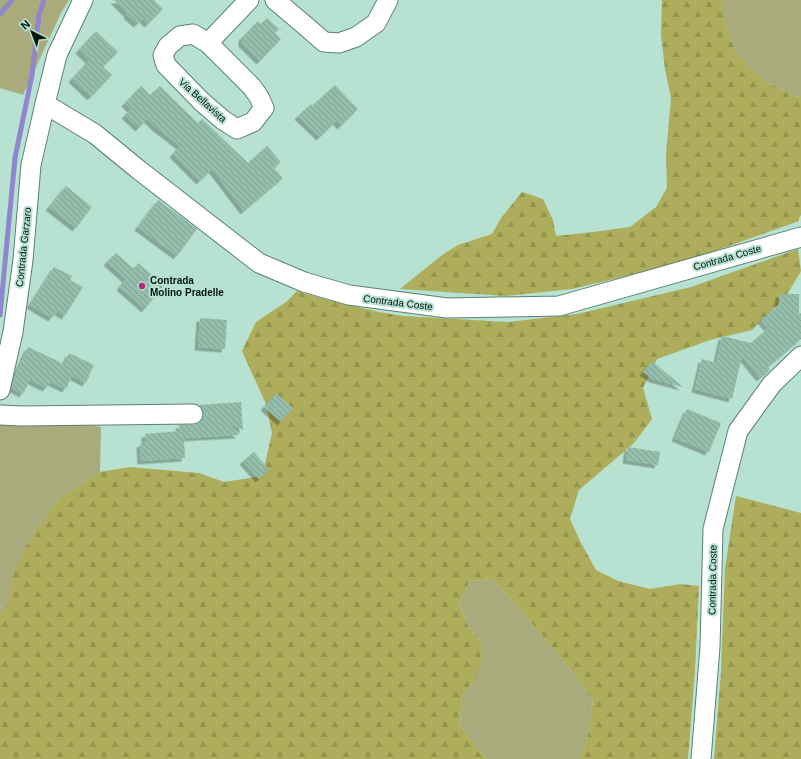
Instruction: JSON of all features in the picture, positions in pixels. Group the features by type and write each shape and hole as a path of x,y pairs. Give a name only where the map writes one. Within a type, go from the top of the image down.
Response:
{"street":[{"name":"Contrada Garzaro","path":"0,390 13,332 22,260 31,165 57,55 83,0"},
{"path":"208,43 249,0"},
{"path":"277,2 324,42 339,43 356,37 376,23 388,0"},
{"name":"Via Bellavista","path":"193,34 208,43 252,87 259,97 264,108 253,122 237,129 223,120 202,102 166,65 163,55 168,46 180,36 193,34"},
{"name":"Contrada Coste","path":"45,104 95,134 258,263 304,282 349,295 447,308 559,306 801,237"},
{"name":"Contrada Coste","path":"701,759 710,647 713,529 738,431 772,384 801,356"},
{"path":"0,415 193,414"}],"green space":[{"path":"0,0 69,0 61,13 23,95 0,88"},
{"path":"662,0 724,0 724,19 737,54 763,80 794,96 801,97 801,215 799,221 684,262 572,289 506,296 400,289 442,255 458,245 492,234 501,218 522,192 543,199 553,220 556,236 630,227 656,207 667,188 666,154 671,98 665,69 661,35"},
{"path":"724,0 801,0 801,97 794,96 763,80 737,54 724,19"},
{"path":"798,249 801,271 785,298 752,330 710,340 657,359 643,388 652,419 634,443 579,490 570,519 596,570 618,581 650,589 681,584 699,586 695,670 688,759 580,759 587,741 593,700 544,638 492,579 470,581 459,603 467,624 481,642 481,664 473,682 462,696 460,725 487,759 0,759 0,613 8,605 12,576 26,547 60,498 100,472 130,467 199,473 224,482 262,476 272,433 266,404 242,351 256,322 286,302 297,291 328,300 403,316 508,322 577,314 691,287"},
{"path":"6,411 101,427 100,472 60,498 51,509 12,576 9,605 0,613 0,420"},
{"path":"736,496 801,513 801,759 714,759 721,672 725,568"},
{"path":"492,579 544,638 593,700 587,741 580,759 487,759 460,725 462,696 473,682 481,642 467,624 459,603 470,581"}],"building":[{"path":"114,0 154,0 163,9 148,24 143,19 137,24"},
{"path":"267,18 279,29 275,33 281,39 260,61 242,43 242,38 258,21 261,24"},
{"path":"96,31 118,52 103,67 112,75 91,97 72,79 89,60 79,50"},
{"path":"335,85 358,109 341,126 336,121 320,137 298,116 311,104 312,106"},
{"path":"141,86 150,95 160,86 198,123 202,119 248,163 267,146 281,162 274,168 283,178 244,211 212,169 200,181 173,154 180,146 147,119 139,128 125,115 131,109 125,103"},
{"path":"66,186 92,207 76,228 49,207"},
{"path":"158,200 197,229 177,256 138,227"},
{"name":"Contrada Molino Pradelle","path":"116,253 134,269 138,263 164,285 145,309 120,287 126,279 107,262"},
{"path":"54,267 72,276 70,280 83,287 65,316 57,311 52,318 30,305"},
{"path":"779,294 799,294 801,339 768,367 770,370 760,378 742,356 732,399 695,389 702,359 716,363 722,336 751,343 768,328 761,320 779,305"},
{"path":"200,318 227,320 225,349 198,347"},
{"path":"28,347 64,364 69,353 94,365 86,383 72,376 66,389 51,382 46,388 30,380 23,394 12,388 14,378"},
{"path":"652,361 683,387 653,379 643,372"},
{"path":"276,393 293,408 281,422 264,407"},
{"path":"241,402 243,430 228,422 239,435 184,438 185,458 141,461 140,444 145,442 145,434 180,431 179,425 198,424 202,420 204,414 203,409 199,405"},
{"path":"687,409 721,423 709,452 675,438"},
{"path":"628,447 660,452 658,465 626,460"},
{"path":"254,452 269,470 259,479 243,461"}],"waterway":[{"path":"0,14 12,0"},
{"path":"0,315 15,158 32,75 39,15 44,0"}],"place":[{"name":"Contrada Molino Pradelle","path":"142,286"}]}
